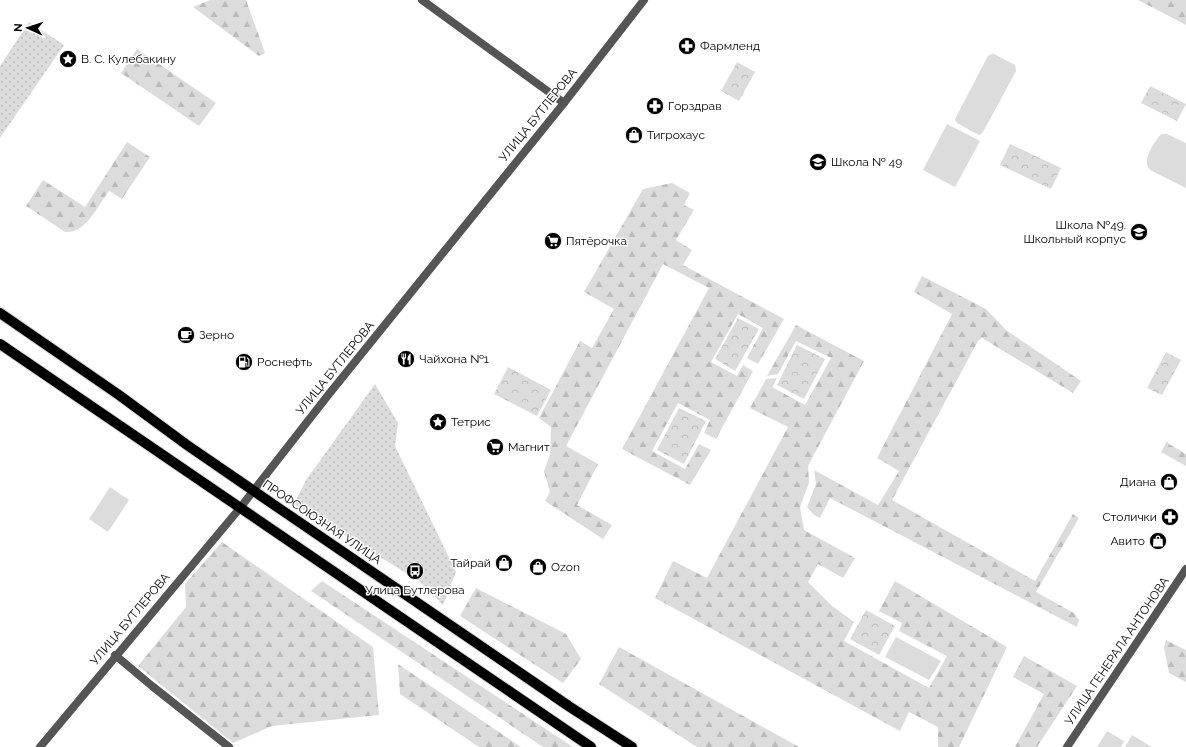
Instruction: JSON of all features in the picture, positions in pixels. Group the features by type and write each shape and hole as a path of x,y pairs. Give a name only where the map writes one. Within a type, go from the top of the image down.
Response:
{"main road":[{"name":"ПРОФСОЮЗНАЯ УЛИЦА","path":"0,313 119,395 253,491 579,713 632,747"},
{"path":"0,344 591,747"}],"street":[{"path":"422,0 564,102"},
{"name":"УЛИЦА БУТЛЕРОВА","path":"40,747 240,508 324,400 564,102 644,0"},
{"name":"УЛИЦА ГЕНЕРАЛА АНТОНОВА","path":"1067,747 1186,569"},
{"path":"116,655 152,686 229,747"}],"green space":[{"path":"210,0 246,0 265,53 259,56 193,7"},
{"path":"1138,0 1186,0 1186,25"},
{"path":"29,22 64,45 0,138 0,66"},
{"path":"137,49 216,103 199,126 121,73"},
{"path":"994,54 1015,65 1016,71 980,135 955,121 988,56"},
{"path":"737,62 755,72 739,101 721,91"},
{"path":"1150,86 1186,104 1177,121 1141,103"},
{"path":"947,124 980,141 955,187 923,170"},
{"path":"1162,134 1167,134 1186,143 1186,188 1150,170 1147,165 1147,157 1150,150"},
{"path":"127,142 150,157 122,199 109,191 91,218 79,228 65,232 26,206 43,180 85,207"},
{"path":"1010,144 1061,168 1051,189 1000,165"},
{"path":"672,183 690,193 684,205 694,210 676,240 692,250 683,265 784,319 758,364 747,358 763,328 738,314 711,362 737,376 743,365 753,371 716,439 704,433 710,420 678,403 652,451 685,469 699,444 711,450 690,485 622,449 709,288 663,264 566,446 598,464 577,505 612,525 603,539 545,501 550,492 544,471 550,455 551,427 539,418 580,341 592,348 614,309 584,292 643,189"},
{"path":"922,276 986,309 1006,330 1081,381 1073,393 982,338 978,341 892,500 1035,581 1073,514 1079,518 1036,592 1074,613 1079,620 1077,627 830,498 820,518 814,515 807,507 816,484 814,470 878,505 899,471 877,458 952,314 914,292"},
{"path":"738,318 759,329 735,371 715,359"},
{"path":"796,325 864,361 808,466 809,483 800,507 804,530 855,558 843,578 818,564 808,582 831,605 854,622 844,641 929,688 947,656 899,631 902,623 879,611 895,581 1007,647 959,747 938,747 938,727 909,712 900,731 655,598 673,561 707,578 788,427 750,408 766,379 777,378 772,387 805,405 831,358 796,341 778,374 767,376"},
{"path":"797,345 825,359 804,399 777,385"},
{"path":"1166,352 1181,360 1162,395 1147,388"},
{"path":"508,367 551,390 537,416 494,394"},
{"path":"375,384 398,423 395,446 456,572 443,605 419,581 294,504 306,480"},
{"path":"679,408 706,421 684,464 657,450"},
{"path":"1167,441 1169,444 1186,454 1186,466 1161,452"},
{"path":"110,487 129,500 108,532 89,519"},
{"path":"222,542 373,647 379,715 272,726 233,743 138,666 186,607 185,584"},
{"path":"322,581 573,747 543,747 311,591"},
{"path":"476,588 566,634 581,659 563,683 460,616"},
{"path":"866,610 895,626 879,655 850,639"},
{"path":"896,637 941,661 929,680 885,657"},
{"path":"1166,640 1186,650 1186,682 1169,673 1164,648"},
{"path":"619,647 799,747 697,747 599,684"},
{"path":"1024,656 1077,686 1037,747 1015,747 1044,694 1013,677"},
{"path":"398,664 521,747 479,747 400,694"},
{"path":"1107,731 1124,741 1121,747 1097,747"},
{"path":"1132,735 1152,747 1125,747"}],"place":[{"name":"Фармленд","path":"687,46"},
{"name":"В. С. Кулебакину","path":"68,59"},
{"name":"Горздрав","path":"655,106"},
{"name":"Тигрохаус","path":"634,135"},
{"name":"Школа № 49","path":"818,162"},
{"name":"Школа №49. Школьный корпус","path":"1139,232"},
{"name":"Пятёрочка","path":"553,241"},
{"name":"Зерно","path":"186,335"},
{"name":"Чайхона №1","path":"406,359"},
{"name":"Роснефть","path":"244,362"},
{"name":"Тетрис","path":"438,422"},
{"name":"Магнит","path":"495,447"},
{"name":"Диана","path":"1169,482"},
{"name":"Столички","path":"1170,517"},
{"name":"Авито","path":"1158,541"},
{"name":"Тайрай","path":"504,563"},
{"name":"Ozon","path":"538,567"},
{"name":"Улица Бутлерова","path":"415,571"}]}
